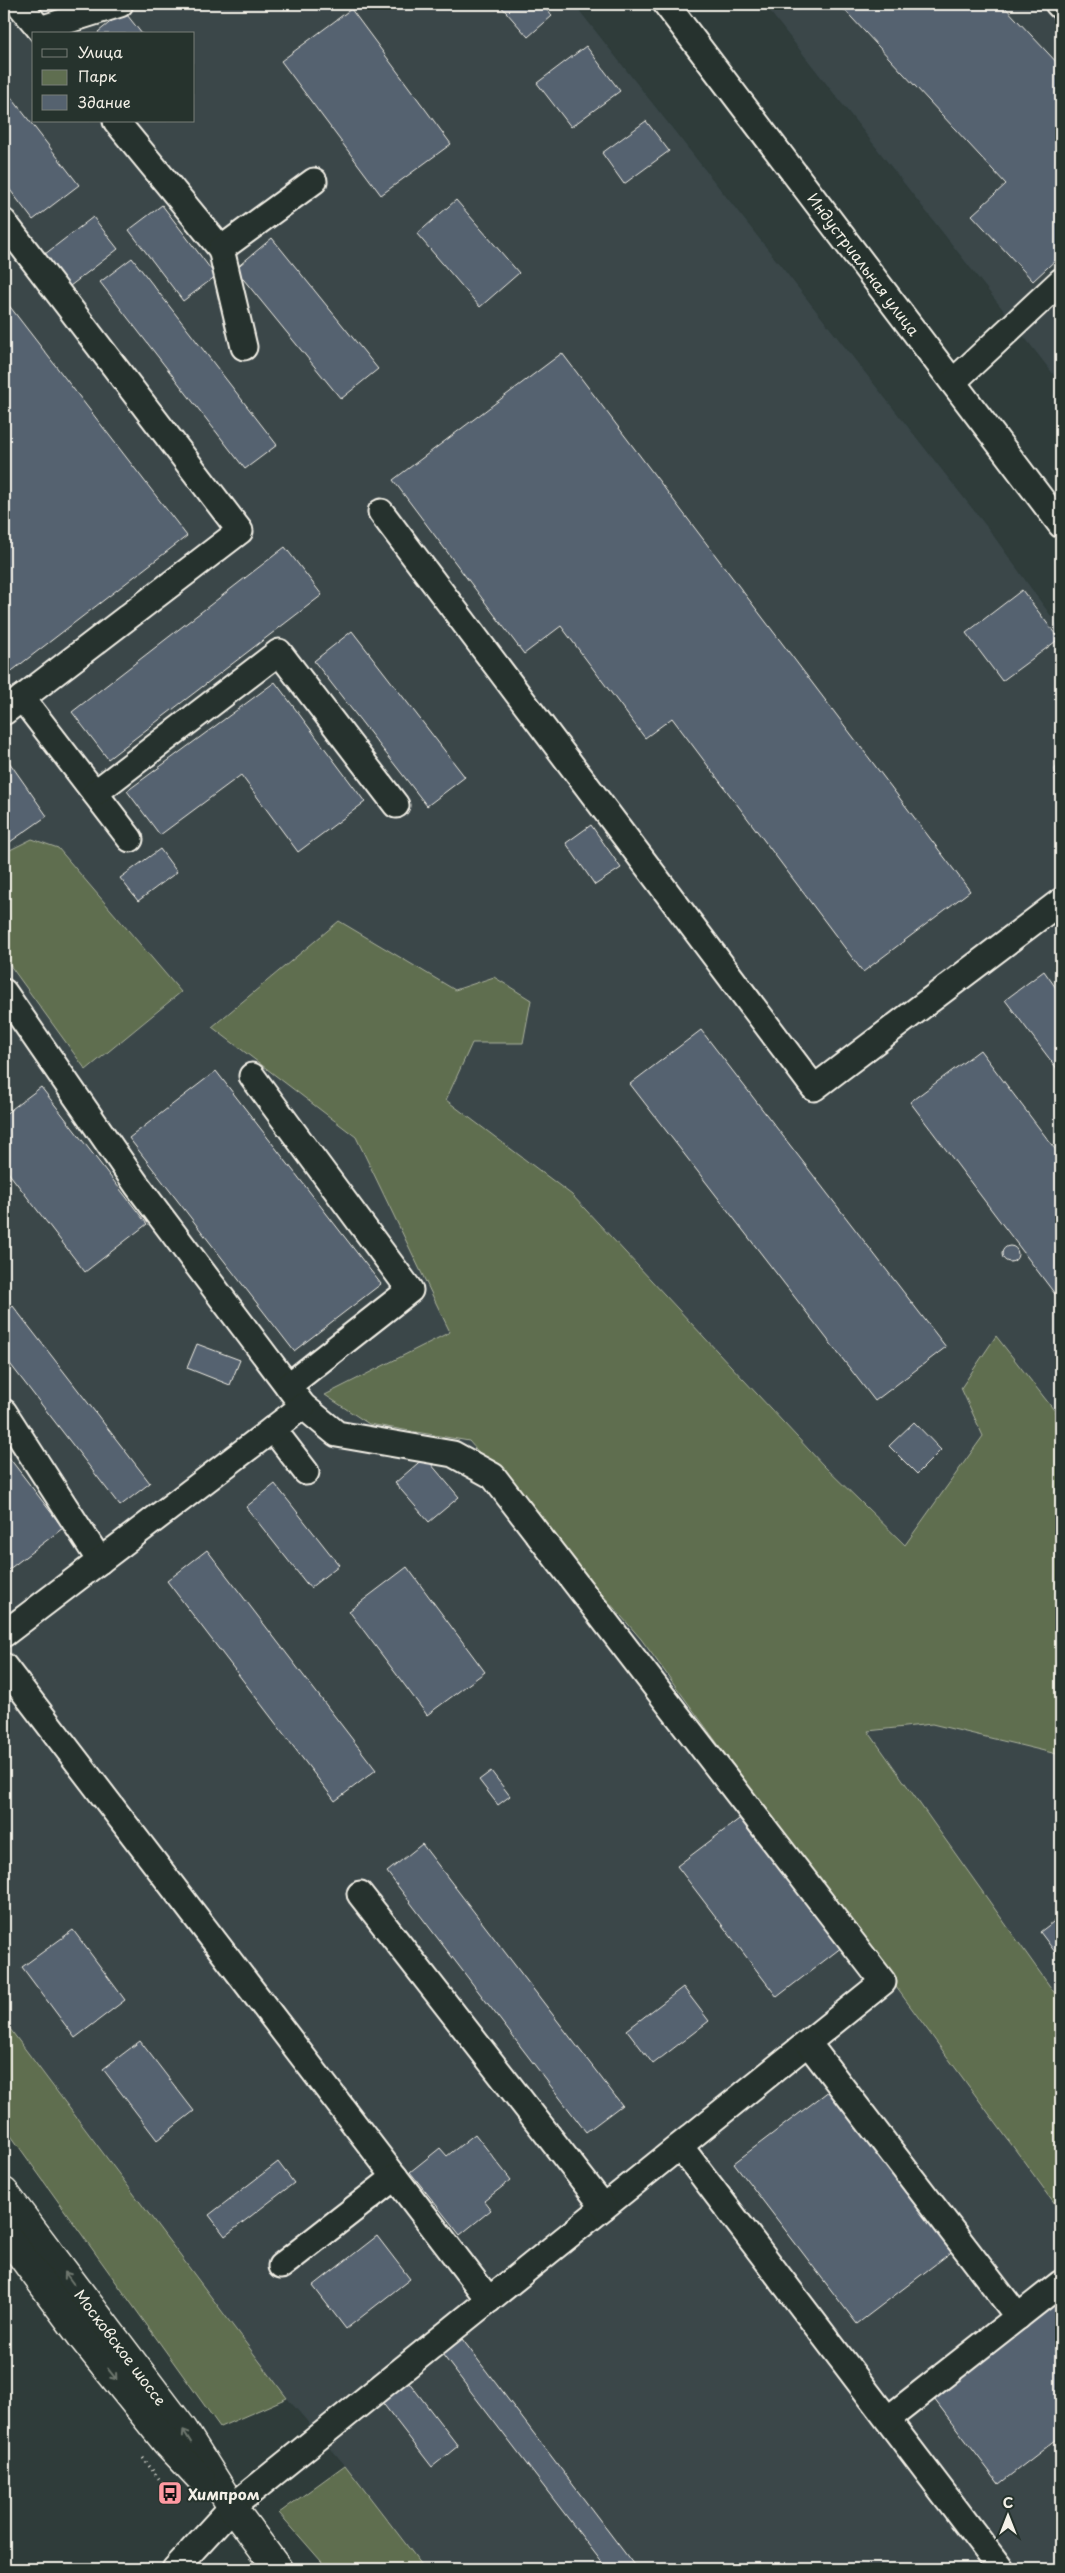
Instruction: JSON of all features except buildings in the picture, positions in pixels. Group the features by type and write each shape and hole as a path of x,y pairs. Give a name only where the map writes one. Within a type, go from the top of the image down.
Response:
{"main road":[{"name":"Московское шоссе","path":"4,2192 183,2429 232,2507 278,2569"},
{"name":"Московское шоссе","path":"4,2232 81,2336 166,2442 190,2470 232,2507"}],"street":[{"path":"20,4 42,31 120,4"},
{"name":"Индустриальная улица","path":"666,4 1061,525"},
{"path":"1058,4 1061,7"},
{"path":"117,122 221,249 244,347"},
{"path":"221,249 314,181"},
{"path":"4,222 240,531 13,705 95,793 130,839"},
{"path":"953,382 1061,281"},
{"path":"381,512 814,1088 1061,901"},
{"path":"95,793 279,652 396,805"},
{"path":"4,992 137,1185 303,1406 337,1434 453,1454 494,1476 883,1982 232,2507 175,2569"},
{"path":"252,1076 410,1290 288,1386"},
{"path":"4,1634 303,1406"},
{"path":"4,1412 100,1561"},
{"path":"274,1429 306,1472"},
{"path":"4,1666 489,2300"},
{"path":"360,1894 604,2207"},
{"path":"808,2043 1018,2317"},
{"path":"680,2146 1002,2569"},
{"path":"282,2266 395,2177"},
{"path":"888,2419 1061,2283"}],"path":[{"path":"143,2458 170,2493"}],"shaded area":[{"path":"4,4 574,4 990,531 1061,630 1061,2569 425,2569 345,2465 287,2398 4,2021"},
{"path":"764,4 1061,4 1061,384 1015,325"}],"green space":[{"path":"32,839 58,848 181,992 86,1070 4,957 4,845 8,851"},
{"path":"339,921 455,990 494,977 531,1000 523,1043 472,1043 446,1100 572,1195 823,1465 905,1545 983,1436 961,1388 996,1336 1061,1419 1061,1755 932,1724 868,1731 1061,2002 1061,2212 641,1639 469,1441 369,1424 325,1395 450,1332 356,1137 212,1027"},
{"path":"4,2021 287,2398 220,2427 4,2126"},
{"path":"345,2465 425,2569 328,2569 279,2513"}],"place":[{"name":"Химпром","path":"170,2493"}]}
